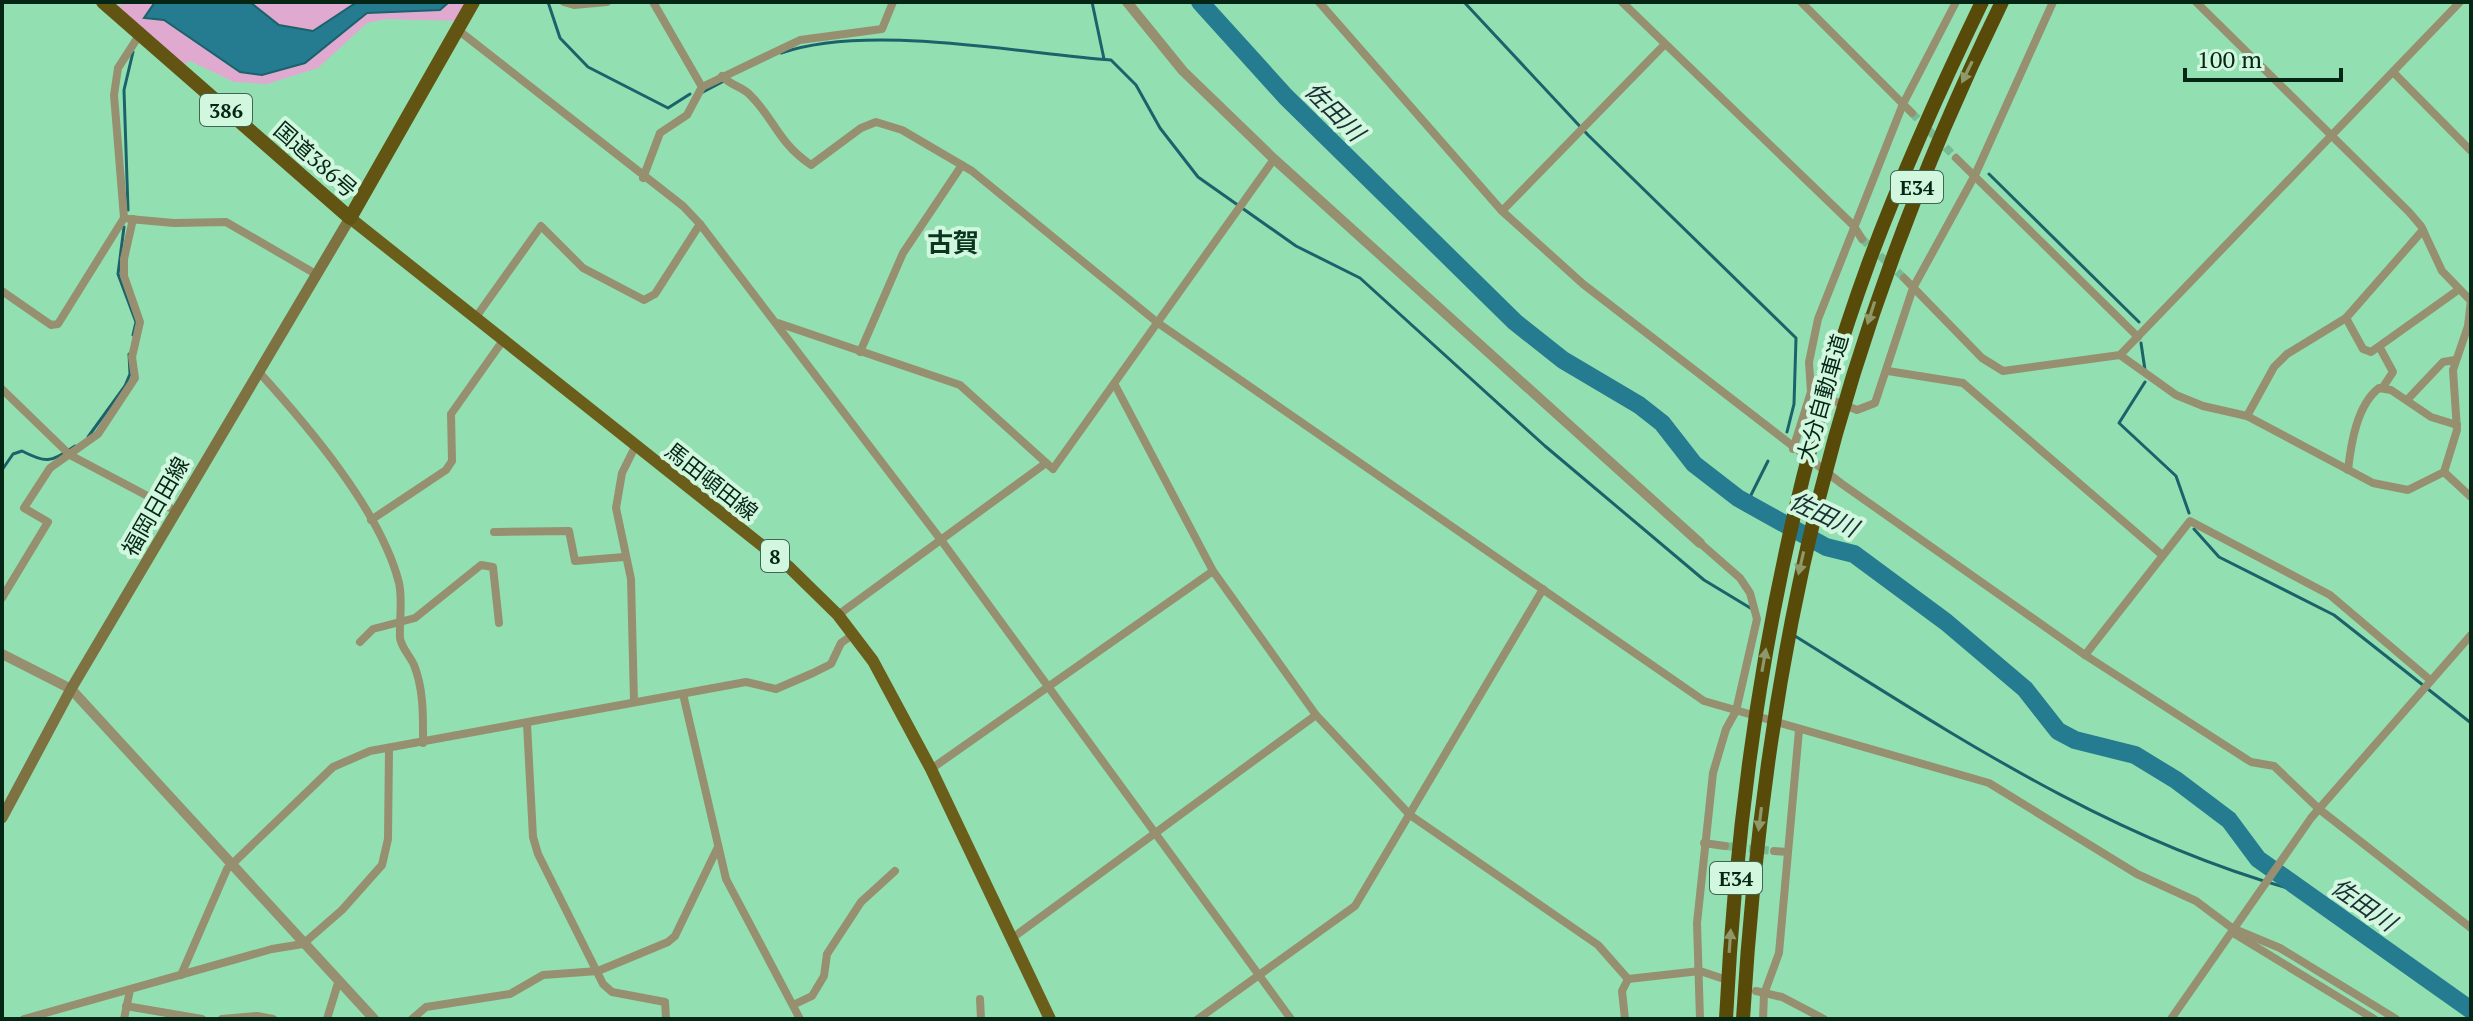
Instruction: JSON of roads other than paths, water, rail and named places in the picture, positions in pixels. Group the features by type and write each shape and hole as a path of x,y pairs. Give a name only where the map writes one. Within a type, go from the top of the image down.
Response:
{"highway":[{"name":"国道386号","path":"107,3 350,218 473,2"},
{"name":"大分自動車道","path":"1726,1019 1739,845 1752,737 1780,577 1833,372 1893,199 1982,2"},
{"name":"大分自動車道","path":"1743,1019 1756,847 1769,741 1797,582 1849,379 1909,205 1956,96 2002,2"}],"main road":[{"name":"福岡日田線","path":"2,818 71,689 314,273 350,218"},
{"name":"馬田頓田線","path":"350,218 789,567 838,615 854,634 931,769 1050,1019"}],"street":[{"path":"564,2 607,2"},
{"path":"653,2 702,87"},
{"path":"643,178 660,133 687,115 702,87 800,40 882,29 893,2"},
{"path":"1127,2 1183,71 1274,159 1740,578 1750,593 1757,619 1736,711 1726,729 1713,773 1704,843 1697,923 1700,1019"},
{"path":"1319,2 1502,211 1583,284 1793,449 2085,655 2251,762 2274,766 2319,809 2471,928"},
{"path":"1622,2 1853,225 1862,239"},
{"path":"1801,2 1912,113"},
{"path":"1793,449 1811,392 1811,340 1853,225 1903,104 1956,2"},
{"path":"1811,392 1857,410 1868,409 1875,403 1913,288 1975,175 2053,2"},
{"path":"2120,355 2176,395 2203,406 2247,416 2373,483 2408,490 2444,472 2457,425 2453,382 2455,360 2468,326 2471,300 2442,271 2423,230 2333,135 2196,2"},
{"path":"1904,278 1982,358 2003,371 2120,355 2460,2"},
{"path":"458,30 643,178 683,206 700,224 941,540 1291,1019"},
{"path":"2,598 48,522 24,508 50,468 67,452 98,434 135,378 132,357 140,322 124,276 128,219 115,79 140,34"},
{"path":"1502,211 1665,44"},
{"path":"2394,73 2471,151"},
{"path":"722,76 728,83 748,93 788,150 811,165 861,128 876,122 902,130 962,165 1158,323 1704,701 1989,783 2137,874 2196,901 2231,930 2374,1019"},
{"path":"1956,158 2138,337"},
{"path":"777,322 960,385 1053,469 1059,465 1274,159"},
{"path":"860,352 903,253 962,165"},
{"path":"128,219 174,223 226,222 314,273"},
{"path":"2,291 51,325 58,324 128,219"},
{"path":"476,317 541,226 583,268 644,300 655,294 700,224"},
{"path":"2247,416 2280,361 2346,318 2423,230"},
{"path":"2346,318 2363,349 2371,352 2458,290"},
{"path":"371,520 446,470 452,461 451,414 504,339"},
{"path":"2348,470 2352,438 2368,398 2383,387 2393,372 2380,348"},
{"path":"2407,400 2443,362 2455,360"},
{"path":"258,371 307,426 371,520 400,586 400,640 414,664 422,700 423,743"},
{"path":"1888,371 1963,383 2161,554"},
{"path":"1115,385 1213,571 1316,715 1410,815 1598,945 1628,979"},
{"path":"2383,387 2431,417 2457,425"},
{"path":"2,389 67,452 176,511"},
{"path":"634,702 631,579 616,508 622,473 636,445"},
{"path":"838,615 1046,463"},
{"path":"2444,472 2471,497"},
{"path":"2085,655 2161,554 2190,521 2330,595 2429,679"},
{"path":"494,532 569,531 575,561 624,557"},
{"path":"360,642 373,629 415,618 481,565 493,567 499,623"},
{"path":"931,769 1213,571"},
{"path":"1198,1019 1355,906 1543,589"},
{"path":"181,975 227,869 333,767 370,751 746,682 776,689 831,664 841,643 854,634"},
{"path":"2171,1019 2239,917 2311,818 2429,679 2471,635"},
{"path":"2,654 71,689 374,1019"},
{"path":"683,694 717,849 740,908 795,1004 800,1019"},
{"path":"1011,939 1316,715"},
{"path":"527,724 536,846 603,984 612,992 665,1002 666,1019"},
{"path":"1763,1019 1760,992 1779,953 1799,730"},
{"path":"24,1019 272,949 303,944 342,910 382,865 388,839 389,749"},
{"path":"1704,843 1725,846"},
{"path":"412,1019 426,1007 510,994 543,975 598,971 675,936 717,849"},
{"path":"1774,851 1787,852"},
{"path":"795,1004 812,996 824,976 827,954 861,902 895,871"},
{"path":"2231,930 2280,948 2396,1019"},
{"path":"1628,979 1700,971 1721,978"},
{"path":"2308,978 2335,981"},
{"path":"1625,1019 1622,991 1628,979"},
{"path":"327,1019 338,983"},
{"path":"124,1019 130,990"},
{"path":"1760,992 1782,997 1824,1019"},
{"path":"980,999 981,1019"},
{"path":"126,1006 202,1019"},
{"path":"222,1019 257,1016 273,1019"}],"water":[{"path":"155,2 250,2 279,25 313,31 357,2 449,2 440,10 367,13 305,63 262,75 240,72 164,20 144,18"}],"waterway":[{"path":"548,2 560,38 588,67 668,108 690,94"},
{"path":"1092,2 1104,59"},
{"name":"佐田川","path":"1200,2 1286,97 1515,322 1563,360 1639,405 1662,423 1694,464 1738,498 1826,547 1854,554 1946,622 2025,689 2058,731 2075,740 2135,755 2176,780 2229,820 2258,859 2471,1010"},
{"path":"1464,2 1588,135 1796,338 1794,404 1787,432"},
{"path":"781,53 816,44 899,40 1111,60 1136,85 1160,128 1198,177 1296,246 1360,278 1545,446 1704,580 1752,609"},
{"path":"128,210 124,90 133,52"},
{"path":"703,92 724,81"},
{"path":"1989,174 2139,322"},
{"path":"124,227 118,274 136,322 133,335"},
{"path":"2141,343 2145,370"},
{"path":"88,437 125,386 130,374 129,354"},
{"path":"2145,382 2119,423 2176,476 2189,513"},
{"path":"2,470 13,454 22,451 44,460 75,446"},
{"path":"1747,503 1768,461"},
{"path":"2194,529 2219,557 2334,615 2471,723"},
{"path":"1795,636 1916,712 2040,784 2103,816 2167,846 2302,892"}],"tunnel":[{"path":"1912,113 1956,158"},
{"path":"1862,239 1904,278"},
{"path":"1725,846 1774,851"}],"district":[{"name":"古賀","path":"953,242"}]}
